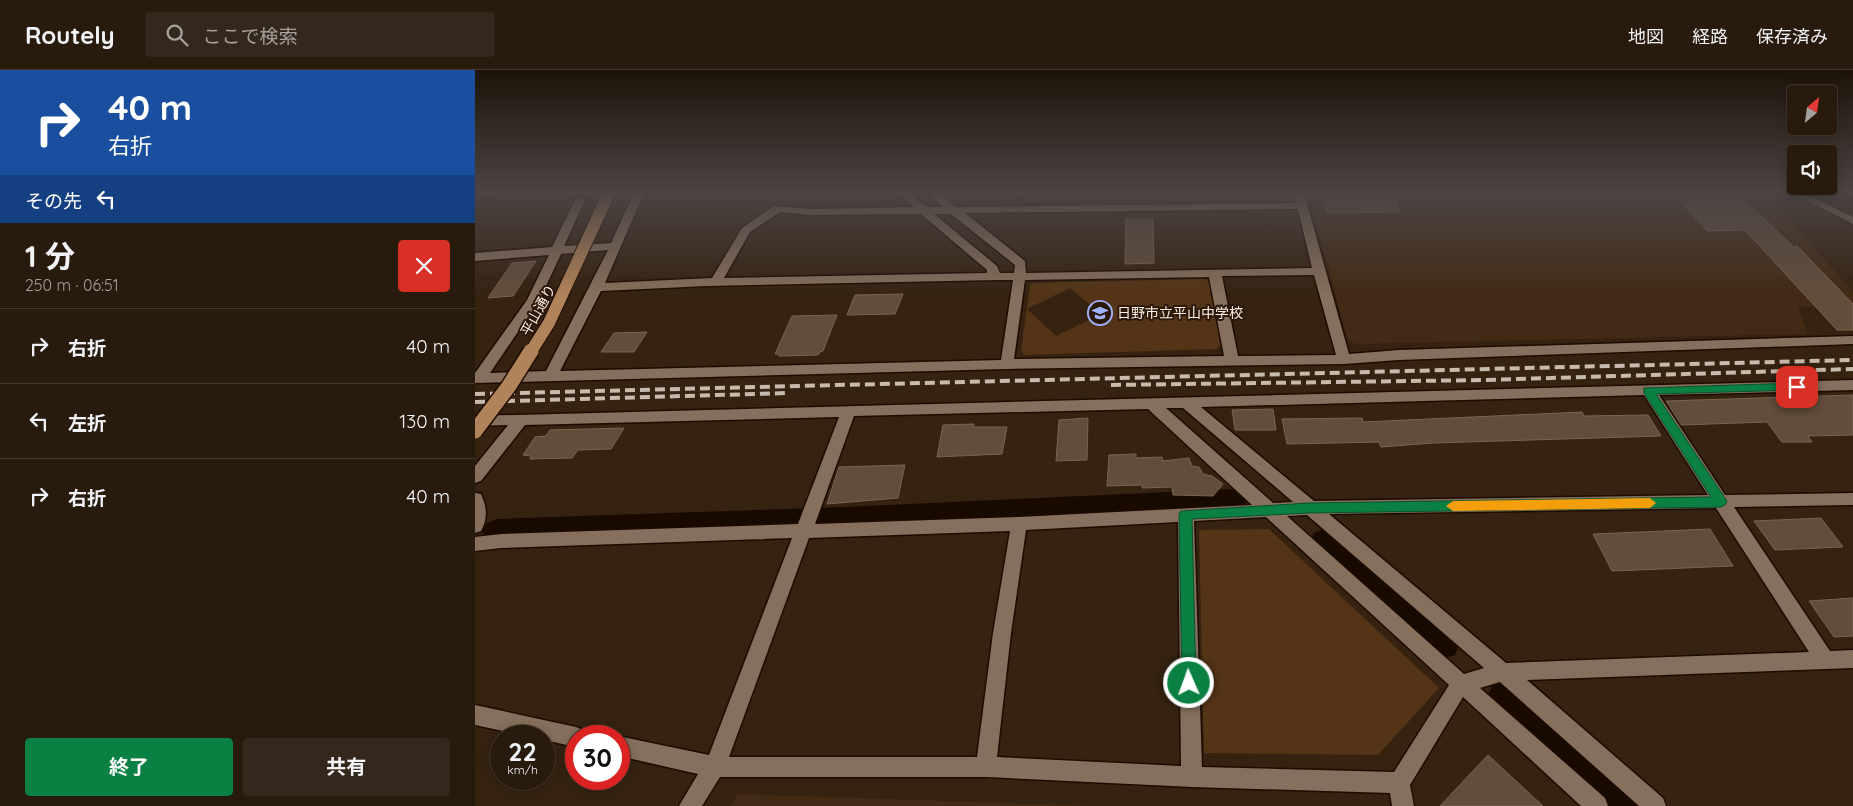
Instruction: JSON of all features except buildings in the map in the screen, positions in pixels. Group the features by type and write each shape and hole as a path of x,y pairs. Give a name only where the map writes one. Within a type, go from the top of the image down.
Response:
{"main road":[{"name":"平山通り","path":"477,429 509,386 549,323 593,227"}],"street":[{"path":"478,378 528,309 568,227"},
{"path":"551,375 597,287 622,227"},
{"path":"716,282 746,230 750,227"},
{"path":"944,227 993,269 994,278"},
{"path":"975,227 1021,264 1007,364"},
{"path":"1308,227 1344,359"},
{"path":"475,257 613,246"},
{"path":"525,367 553,323 590,249"},
{"path":"597,287 716,282 1319,271"},
{"path":"1215,274 1233,361"},
{"path":"478,378 1007,364 1344,359 1418,354 1853,340"},
{"path":"477,429 521,420 849,410 1153,405 1853,385"},
{"path":"1648,390 1824,660"},
{"path":"1188,404 1503,672 1655,806"},
{"path":"1153,405 1267,510 1597,806"},
{"path":"689,806 715,767 801,533 849,410"},
{"path":"475,477 521,420"},
{"path":"475,499 479,508 475,526"},
{"path":"475,544 501,541 801,533 1019,524 1309,508 1853,499"},
{"path":"1186,514 1192,777"},
{"path":"987,767 1002,633 1019,524"},
{"path":"1403,806 1399,783 1460,684 1503,672 1853,659"},
{"path":"475,715 565,735"},
{"path":"630,748 715,767 987,767 1192,777 1399,783"}],"shaded area":[{"path":"1318,227 1797,227 1853,292 1853,305 1798,307 1808,334 1355,344 1347,338"},
{"path":"1204,279 1209,281 1221,344 1217,349 1024,355 1021,350 1030,286 1032,283","holes":["1070,288 1093,307 1097,316 1056,336 1027,309"]},
{"path":"1269,529 1439,688 1378,755 1204,753 1199,530"},
{"path":"738,794 1098,806 730,806"}],"waterway":[{"path":"497,531 844,519 1233,500"},
{"path":"1325,541 1443,644"},
{"path":"1504,698 1628,806"}],"railway":[{"path":"475,394 1853,360"},
{"path":"1111,385 1484,380 1853,369"},
{"path":"475,402 788,393"}],"slow traffic":[{"path":"1453,506 1650,503"}],"place":[{"name":"日野市立平山中学校","path":"1100,313"}],"route":[{"path":"1189,683 1186,514 1309,508 1721,502 1648,390 1797,387"}]}
